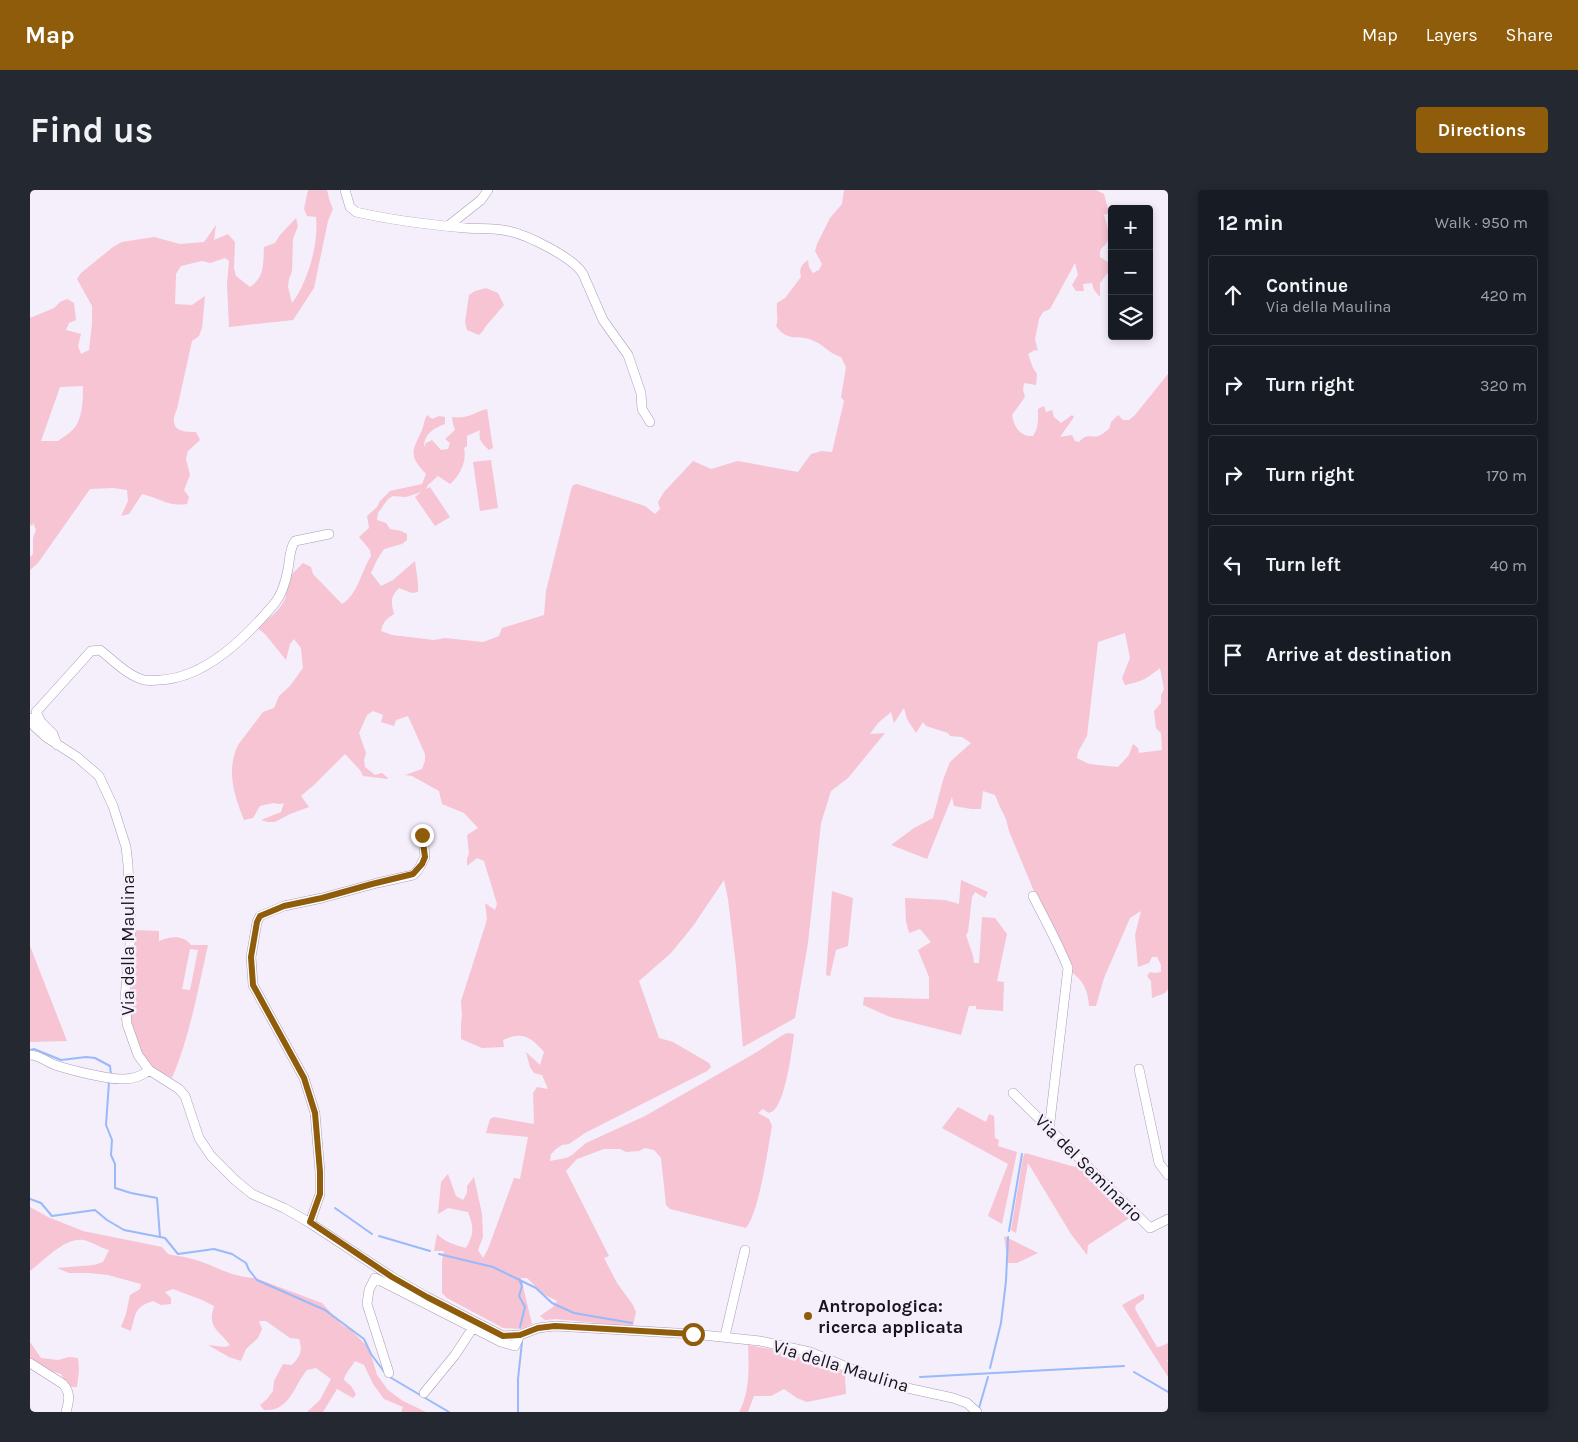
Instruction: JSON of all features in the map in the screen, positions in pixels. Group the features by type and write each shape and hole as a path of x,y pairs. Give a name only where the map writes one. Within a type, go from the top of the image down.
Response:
{"street":[{"path":"346,190 350,207 356,212 448,226 510,232 538,243 579,267 603,320 628,355 641,393 642,409 650,422"},
{"path":"448,226 477,203 488,190"},
{"path":"57,745 53,734 41,722 36,712 91,651 100,650 137,678 147,681 169,680 203,667 234,646 275,603 280,596 288,570 290,549 294,541 329,534"},
{"name":"Via della Maulina","path":"30,718 35,727 46,737 77,757 98,776 119,823 126,847 132,933 125,998 127,1024 138,1055 150,1070 179,1088 185,1096 199,1138 211,1156 252,1194 310,1222 392,1277 475,1325 503,1336 520,1335 538,1328 555,1326 725,1336 760,1341 810,1352 898,1386 953,1398 967,1403 977,1412"},
{"path":"310,1222 320,1194 315,1113 304,1078 253,985 251,957 257,922 260,916 284,906 413,874 422,864 425,857 422,835"},
{"path":"1033,896 1060,946 1068,968 1049,1130"},
{"path":"30,1055 36,1055 53,1065 124,1080 139,1077 150,1070"},
{"path":"1139,1069 1159,1163 1168,1175"},
{"name":"Via del Seminario","path":"1014,1093 1049,1130 1150,1228 1168,1218"},
{"path":"725,1336 745,1250"},
{"path":"389,1373 367,1304 368,1290 375,1278 475,1325 455,1355 424,1393"},
{"path":"30,1363 68,1389 70,1393 66,1412"}],"shaded area":[{"path":"308,190 327,190 333,209 328,221 314,288 293,320 229,327 227,284 229,261 225,258 210,263 202,261 181,266 176,274 175,304 192,305 205,296 202,328 199,336 192,341 174,421 180,430 196,432 200,440 188,451 186,459 190,475 184,490 189,497 187,504 169,503 142,494 129,514 121,516 128,501 127,490 113,488 90,489 38,563 30,570 30,557 33,554 33,538 36,530 33,523 32,526 30,524 30,318 54,308 60,302 67,299 74,303 76,320 69,323 66,330 81,334 78,346 81,354 89,350 92,306 77,279 81,273 113,247 122,242 154,237 180,244 204,242 216,225 214,240 228,234 235,242 234,268 236,276 250,287 261,274 264,247 275,243 296,218 298,226 293,239 292,271 288,287 292,303 303,284 311,262 316,238 316,217 307,216 304,209","holes":["83,386 81,413 75,428 58,441 41,441 60,387"]},
{"path":"844,190 1096,190 1104,194 1108,209 1108,213 1104,215 1108,240 1101,249 1100,257 1108,262 1108,272 1100,283 1100,297 1094,290 1092,283 1083,284 1084,291 1076,291 1072,285 1078,275 1075,263 1050,309 1043,312 1039,319 1035,339 1038,351 1035,350 1028,354 1037,374 1036,385 1024,383 1025,397 1012,415 1014,423 1021,433 1033,436 1037,426 1038,409 1044,406 1046,412 1052,410 1054,417 1061,423 1072,415 1074,417 1060,437 1072,435 1075,441 1079,442 1086,437 1102,434 1109,429 1111,422 1118,415 1123,420 1129,420 1168,374 1168,989 1165,993 1152,998 1151,981 1147,976 1150,972 1161,972 1161,965 1157,957 1152,957 1149,963 1138,967 1135,935 1141,911 1130,918 1104,978 1096,1006 1089,1006 1085,987 1073,973 1038,901 995,795 983,791 981,809 954,806 952,797 927,859 891,845 914,828 933,818 950,762 971,743 962,737 950,736 948,733 926,726 923,722 916,733 907,719 904,708 894,723 891,712 878,723 870,734 885,733 848,778 831,791 821,823 808,943 795,1018 743,1047 736,966 724,880 693,926 671,953 639,981 659,1038 673,1042 709,1063 711,1067 707,1071 585,1133 569,1144 562,1145 551,1154 550,1161 566,1158 586,1143 645,1116 757,1052 781,1036 787,1033 794,1034 788,1073 779,1103 772,1112 769,1113 763,1109 758,1113 769,1119 772,1126 759,1195 751,1220 746,1228 670,1209 666,1205 661,1158 654,1150 645,1148 639,1151 626,1152 620,1149 604,1149 577,1159 566,1171 609,1256 604,1258 617,1283 633,1305 636,1312 633,1325 626,1326 556,1319 545,1320 540,1316 553,1307 557,1301 543,1294 527,1278 521,1278 532,1324 521,1329 503,1328 447,1298 442,1293 442,1260 444,1251 434,1251 437,1234 447,1241 466,1248 471,1239 472,1230 468,1212 448,1208 438,1214 441,1182 448,1174 456,1196 463,1200 467,1193 467,1186 474,1177 482,1214 483,1237 478,1250 483,1258 514,1178 520,1179 528,1137 486,1133 490,1119 494,1117 534,1124 533,1093 537,1087 548,1089 542,1075 534,1073 530,1067 526,1052 540,1065 544,1052 530,1039 521,1036 510,1037 503,1040 504,1047 482,1048 461,1039 461,1001 487,919 485,903 495,910 497,904 484,861 477,858 467,866 469,853 467,835 478,828 464,813 442,804 439,791 412,776 405,775 422,769 425,761 425,754 408,716 396,720 394,726 381,722 383,715 373,711 367,715 359,733 366,753 365,767 375,775 382,773 389,779 363,776 345,754 301,796 309,807 275,822 261,820 281,812 284,803 273,803 260,806 253,818 244,820 233,783 232,764 234,755 238,745 263,712 274,708 279,696 290,686 303,668 301,648 294,639 290,644 286,660 265,634 256,627 269,618 283,604 286,597 287,579 303,563 311,567 313,574 342,604 352,595 371,556 370,550 359,537 369,528 367,516 390,491 422,484 426,474 414,458 414,449 427,415 432,419 439,416 445,417 445,424 430,432 424,442 424,447 426,443 432,440 441,450 448,449 450,443 445,439 455,430 452,417 467,416 487,409 493,448 489,450 480,439 480,430 467,436 467,446 464,448 464,463 457,477 450,484 438,476 428,485 426,489 430,487 450,517 435,526 415,497 421,492 406,497 393,496 388,499 378,513 377,520 386,523 390,529 407,534 407,540 402,544 384,549 371,573 381,586 393,580 415,561 418,582 418,592 412,593 399,588 396,591 392,600 394,614 385,621 381,631 392,635 434,640 445,638 483,642 499,636 502,628 544,615 546,591 573,485 577,484 645,506 655,514 660,509 658,502 664,492 693,461 711,469 738,461 798,472 811,454 822,451 832,452 844,401 841,397 846,367 841,357 818,343 809,339 785,335 776,326 777,303 785,298 801,277 800,269 802,265 808,260 809,267 813,273 819,270 822,264 815,251 830,218 842,204","holes":["1125,633 1130,658 1122,678 1125,685 1144,679 1160,668 1164,689 1161,695 1161,703 1154,711 1156,728 1161,733 1162,750 1139,753 1138,748 1133,744 1129,755 1118,767 1089,764 1077,758 1078,752 1087,736 1098,642"]},
{"path":"486,288 498,293 504,305 479,335 467,330 465,322 469,295"},
{"path":"491,460 498,508 480,511 473,462"},
{"path":"961,880 988,892 985,898 975,892 972,897 968,932 966,935 974,963 979,963 982,917 995,918 1007,934 997,981 1004,982 1003,1011 976,1009 976,1006 969,1006 961,1035 890,1017 863,1005 864,997 929,999 929,977 918,950 931,942 920,929 909,933 906,921 905,898 945,900 959,904"},
{"path":"832,891 853,898 848,946 836,950 830,976 826,975"},
{"path":"134,930 159,931 159,941 176,937 184,939 191,945 208,945 189,1029 172,1078 147,1063 141,1055 131,1026 129,994","holes":["190,949 198,950 190,990 182,989"]},
{"path":"30,946 67,1041 30,1042"},
{"path":"958,1107 986,1122 989,1114 994,1116 995,1138 999,1140 998,1146 1017,1152 1002,1224 988,1216 1008,1164 942,1128"},
{"path":"1025,1153 1075,1167 1077,1164 1132,1215 1131,1217 1088,1245 1087,1255 1071,1234 1028,1163 1016,1233 1011,1230"},
{"path":"30,1207 48,1217 83,1231 162,1247 168,1254 197,1260 228,1273 255,1278 322,1303 342,1325 350,1329 369,1348 377,1375 388,1390 403,1401 426,1412 401,1412 403,1407 384,1399 373,1384 364,1365 355,1361 344,1380 356,1394 353,1398 337,1389 323,1412 307,1412 320,1400 331,1379 316,1368 307,1370 286,1402 280,1407 264,1410 260,1405 273,1391 274,1381 283,1364 292,1365 299,1356 301,1347 299,1339 290,1338 266,1321 259,1321 262,1329 258,1338 246,1349 241,1361 229,1357 208,1345 225,1347 230,1345 213,1324 212,1313 214,1306 173,1289 165,1292 171,1298 171,1304 161,1305 153,1301 147,1303 139,1308 135,1315 131,1331 121,1327 130,1295 140,1289 141,1284 108,1275 69,1273 57,1268 94,1265 103,1262 109,1250 84,1240 69,1242 62,1246 30,1271"},
{"path":"1004,1236 1038,1253 1017,1263 1008,1263"},
{"path":"1144,1294 1144,1299 1136,1305 1135,1309 1157,1347 1168,1343 1168,1377 1122,1305"},
{"path":"30,1342 41,1358 58,1360 69,1357 78,1358 77,1387 68,1387 61,1374 44,1369 30,1360"},
{"path":"748,1345 786,1352 848,1373 845,1377 846,1394 807,1402 784,1389 771,1396 754,1396 748,1412 739,1412 743,1405 747,1388"}],"waterway":[{"path":"30,1050 34,1049 61,1060 86,1057 95,1058 110,1066 111,1075"},
{"path":"109,1082 106,1125 112,1140 111,1155 115,1164 115,1188 157,1198 160,1237"},
{"path":"1009,1231 1022,1154"},
{"path":"30,1199 41,1203 52,1216 95,1210 124,1230 165,1238 178,1254 214,1249 232,1254 246,1263 257,1280 325,1310 364,1339 371,1354 385,1373"},
{"path":"335,1208 372,1234"},
{"path":"379,1236 430,1251"},
{"path":"990,1368 1001,1323 1006,1281 1008,1237"},
{"path":"439,1254 493,1267 536,1288 552,1303 574,1313 632,1323"},
{"path":"519,1279 522,1286 519,1296 525,1307 520,1327"},
{"path":"518,1412 518,1379 522,1342"},
{"path":"920,1377 1124,1366"},
{"path":"1134,1372 1168,1392"},
{"path":"388,1376 449,1412"},
{"path":"979,1408 988,1377"}],"place":[{"name":"Antropologica: ricerca applicata","path":"808,1316"}],"route":[{"path":"422,835 425,857 418,870 413,874 284,906 260,916 257,922 251,957 253,985 304,1078 315,1113 320,1194 310,1222 392,1277 503,1336 520,1335 538,1328 555,1326 693,1334"}]}
